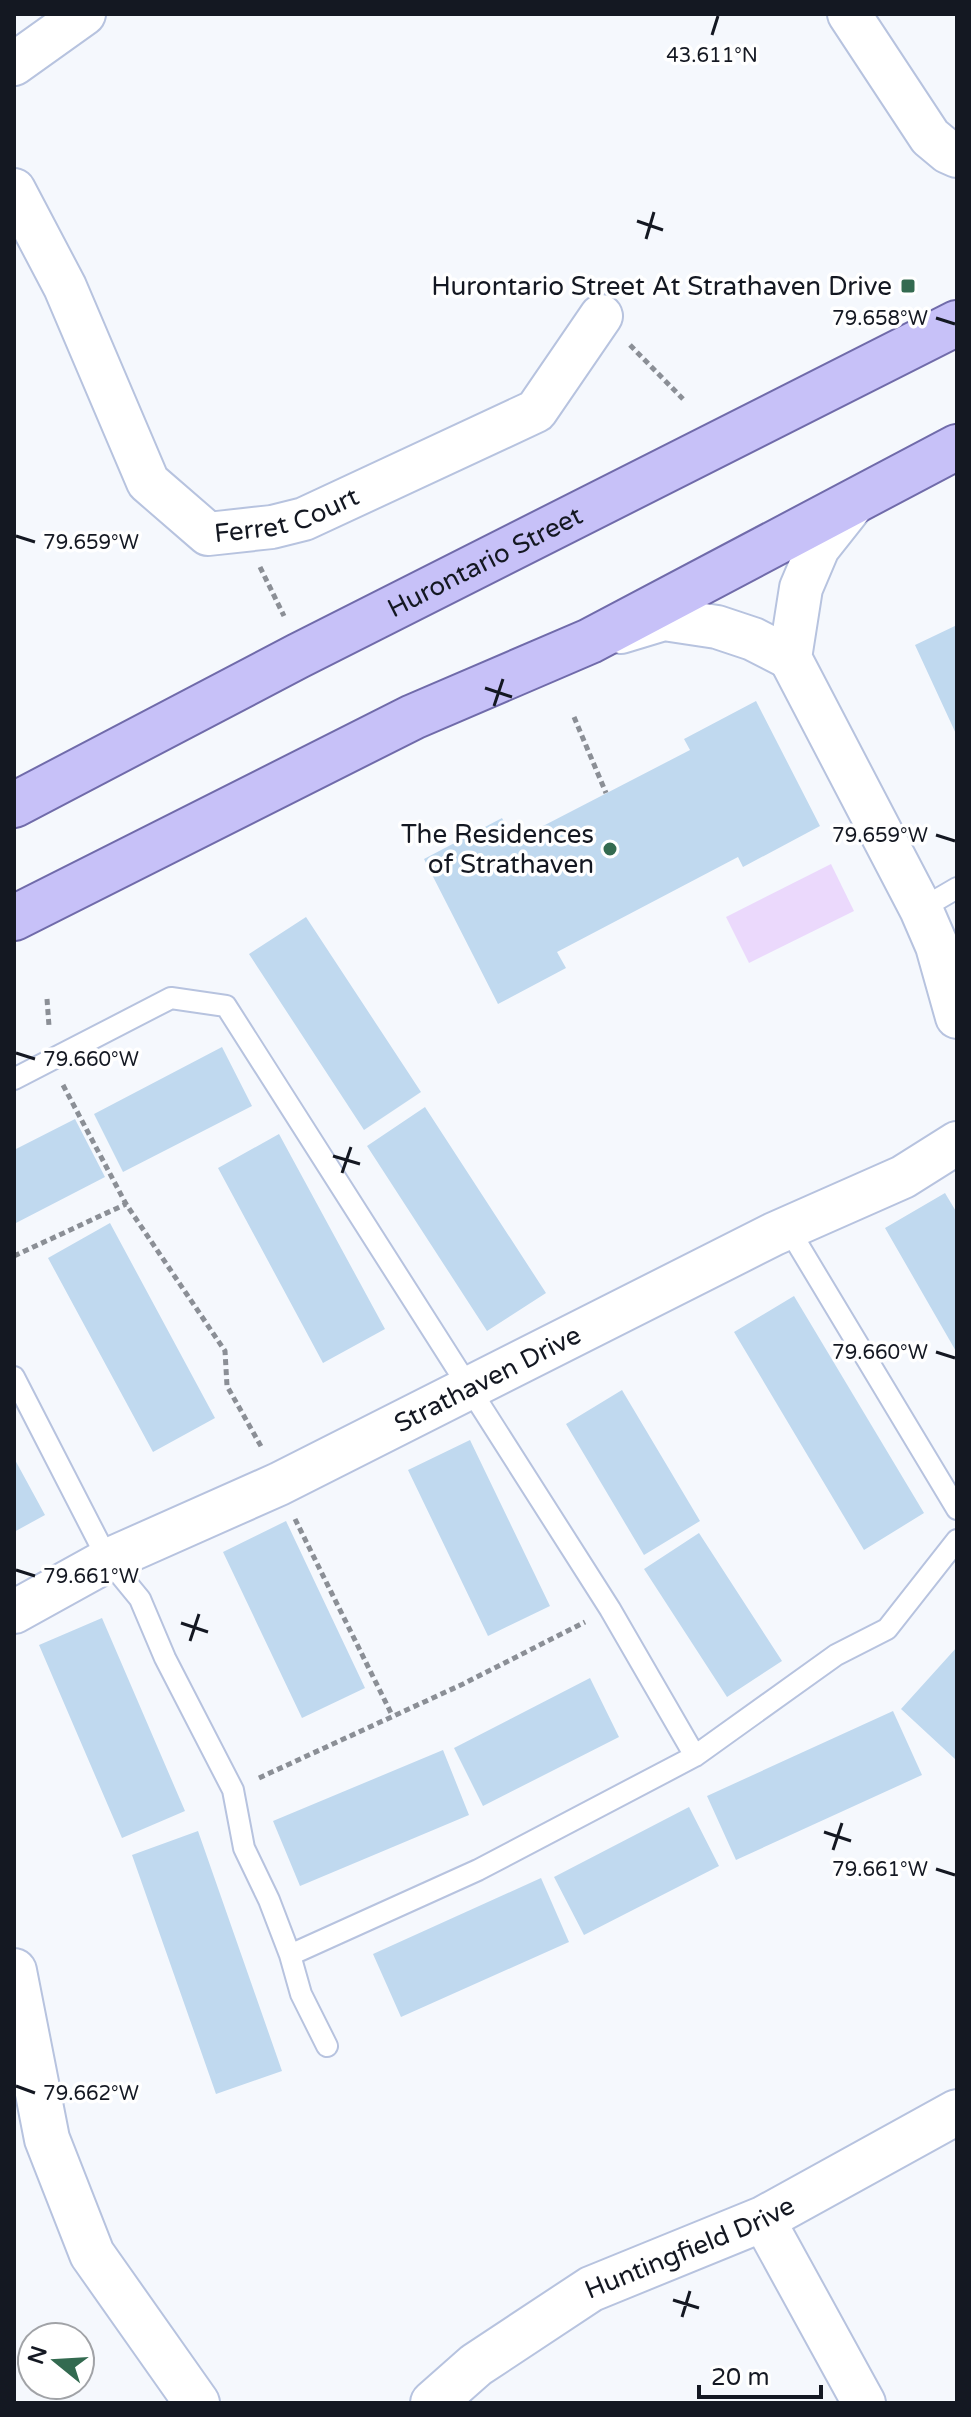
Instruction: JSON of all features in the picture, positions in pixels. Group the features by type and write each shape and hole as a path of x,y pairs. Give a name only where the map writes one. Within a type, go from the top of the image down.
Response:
{"main road":[{"name":"Hurontario Street","path":"14,805 298,656 957,323"},
{"path":"14,918 413,717 590,641 957,447"}],"street":[{"path":"14,64 84,14"},
{"path":"849,14 930,137 957,156"},
{"name":"Ferret Court","path":"14,190 65,287 148,482 208,534 304,519 536,411 601,316"},
{"path":"790,658 801,588 806,575 818,548 856,500"},
{"path":"590,641 664,619 717,627 753,639 790,658 921,909 937,946 957,1017"},
{"name":"Strathaven Drive","path":"14,1612 108,1560 279,1484 788,1228 903,1177 957,1143"},
{"path":"14,1971 47,2139 92,2254 197,2403"},
{"name":"Huntingfield Drive","path":"433,2403 476,2365 591,2289 763,2219 957,2112"},
{"path":"763,2219 864,2403"}],"lane":[{"path":"921,909 957,888"},
{"path":"14,1079 171,998 226,1006 610,1609 695,1756"},
{"path":"788,1228 957,1509"},
{"path":"14,1377 108,1560 140,1599 165,1658 233,1790 244,1848 269,1900 301,1994 327,2046"},
{"path":"290,1955 478,1870 695,1756 836,1655 887,1629 957,1540"}],"path":[{"path":"601,316 683,399"},
{"path":"241,531 278,600 298,656"},
{"path":"574,717 606,793"},
{"path":"47,999 50,1061 126,1204 225,1351 227,1386 279,1484 333,1600 392,1715"},
{"path":"14,1256 126,1204"},
{"path":"233,1790 463,1684 610,1609"}],"shaded area":[{"path":"831,864 854,911 749,963 726,917"}],"building":[{"path":"957,625 957,736 915,645"},
{"name":"The Residences of Strathaven","path":"756,701 820,826 743,867 738,857 557,952 566,968 498,1004 424,859 502,818 514,841 690,750 684,739"},
{"path":"306,917 421,1092 364,1130 249,954"},
{"path":"222,1047 252,1106 123,1172 94,1114"},
{"path":"425,1107 546,1293 487,1331 367,1146"},
{"path":"75,1119 105,1177 14,1224 14,1150"},
{"path":"279,1134 385,1329 323,1363 218,1168"},
{"path":"945,1193 957,1213 957,1353 885,1228"},
{"path":"110,1223 215,1418 153,1452 48,1258"},
{"path":"794,1296 924,1513 864,1550 734,1332"},
{"path":"622,1390 700,1521 644,1555 566,1424"},
{"path":"470,1440 550,1606 488,1636 408,1470"},
{"path":"14,1458 45,1515 14,1532"},
{"path":"286,1521 365,1688 302,1718 223,1552"},
{"path":"699,1533 782,1661 727,1697 644,1569"},
{"path":"102,1618 185,1811 122,1838 39,1645"},
{"path":"957,1647 957,1756 955,1759 901,1709"},
{"path":"590,1678 619,1737 483,1806 454,1748"},
{"path":"893,1711 922,1775 736,1860 707,1796"},
{"path":"443,1750 469,1815 300,1886 273,1821"},
{"path":"689,1807 719,1866 584,1935 554,1877"},
{"path":"198,1831 282,2071 216,2094 132,1855"},
{"path":"541,1878 569,1942 401,2017 373,1954"}],"place":[{"name":"Hurontario Street At Strathaven Drive","path":"908,286"},
{"name":"The Residences of Strathaven","path":"610,849"}]}
